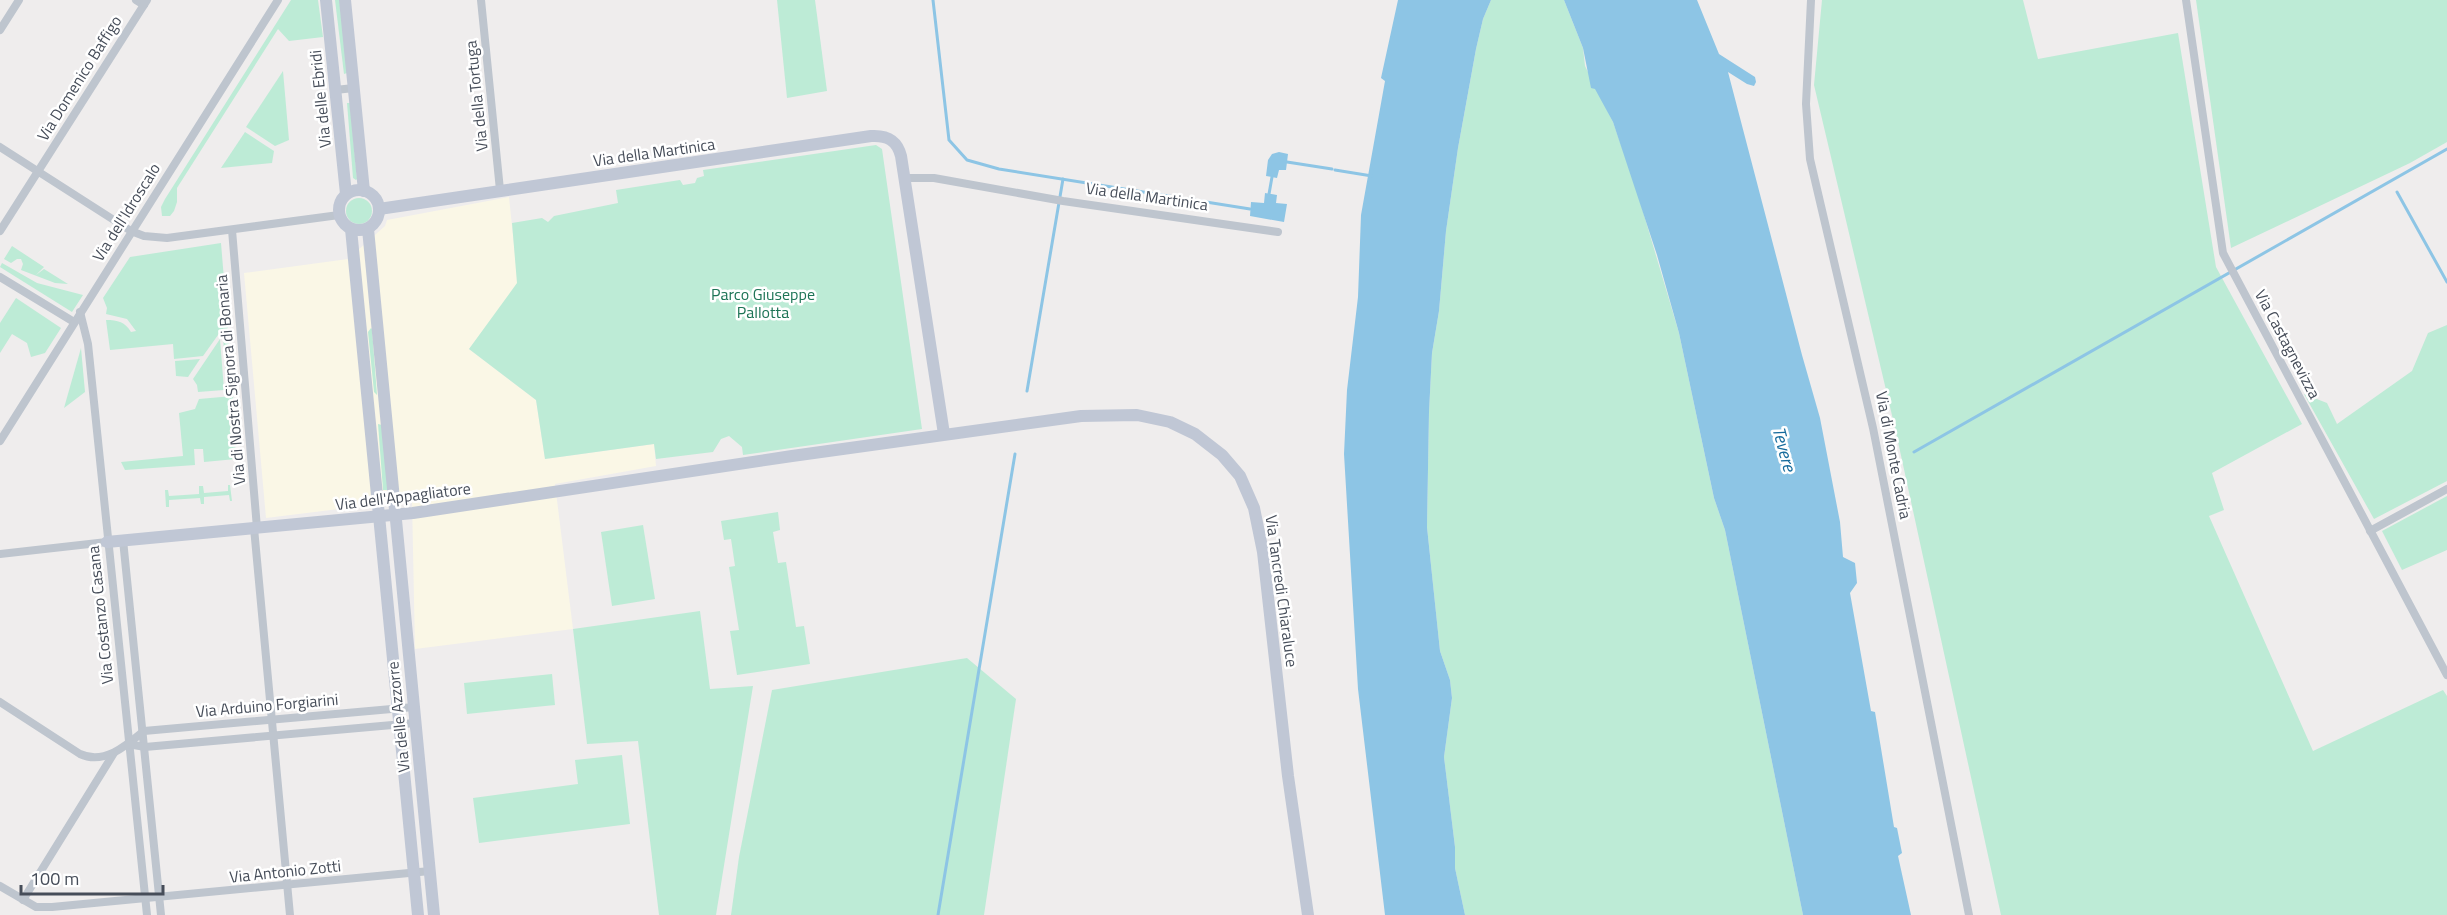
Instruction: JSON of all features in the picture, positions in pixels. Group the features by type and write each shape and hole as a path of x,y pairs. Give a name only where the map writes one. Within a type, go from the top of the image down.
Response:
{"street":[{"path":"0,30 19,0"},
{"name":"Via dell'Idroscalo","path":"0,441 278,0"},
{"name":"Via delle Ebridi","path":"326,0 346,194"},
{"name":"Via delle Ebridi","path":"345,0 363,191"},
{"name":"Via della Tortuga","path":"481,0 500,190"},
{"name":"Via di Monte Cadria","path":"1811,0 1806,104 1810,159 1874,428 1969,915"},
{"name":"Via Castagnevizza","path":"2186,0 2223,254 2447,675"},
{"name":"Via Domenico Baffigo","path":"0,231 142,2"},
{"path":"335,90 354,88"},
{"name":"Via della Martinica","path":"379,208 880,135 892,141 899,149 944,434"},
{"path":"0,147 131,231 144,237 161,238 232,230 339,215"},
{"name":"Via della Martinica","path":"904,178 929,177 1058,200 1278,232"},
{"path":"355,190 363,191 375,199 379,208 376,220 368,229 359,231 343,224 339,215 340,203 346,194 355,190"},
{"path":"351,229 378,517"},
{"path":"368,229 395,515"},
{"name":"Via di Nostra Signora di Bonaria","path":"232,230 271,720 290,915"},
{"path":"0,277 74,322"},
{"path":"358,313 375,311"},
{"name":"Via Costanzo Casana","path":"80,312 88,344 147,915"},
{"path":"367,406 384,404"},
{"name":"Via Tancredi Chiaraluce","path":"808,454 1081,416 1137,415 1170,422 1195,434 1232,465 1251,499 1261,536 1288,776 1308,915"},
{"name":"Via dell'Appagliatore","path":"0,554 123,540 395,515 808,454"},
{"path":"2370,531 2447,489"},
{"name":"Via delle Azzorre","path":"395,515 434,915"},
{"name":"Via delle Azzorre","path":"378,517 418,915"},
{"name":"Via Costanzo Casana","path":"123,540 161,915"},
{"path":"2,707 83,755 95,758 114,753 144,731"},
{"name":"Via Arduino Forgiarini","path":"144,731 414,707"},
{"name":"Via Arduino Forgiarini","path":"128,744 145,747 415,723"},
{"path":"23,900 114,753"},
{"name":"Via Antonio Zotti","path":"34,911 430,871"},
{"path":"0,886 23,900 34,911"}],"shaded area":[{"path":"509,197 518,284 469,349 536,400 545,459 654,444 656,466 555,484 573,629 415,649 412,500 266,518 244,273 348,259 385,226 387,220"}],"green space":[{"path":"291,0 318,0 323,37 289,41 278,29 177,188 177,202 174,211 170,216 162,216 161,207 165,199"},
{"path":"335,0 340,0 347,73 344,74"},
{"path":"777,0 815,0 827,91 787,98"},
{"path":"1491,0 1564,0 1583,48 1585,66 1613,122 1636,188 1679,333 1714,498 1725,530 1803,915 1465,915 1455,868 1455,847 1444,757 1452,698 1450,680 1440,651 1427,527 1429,412 1432,353 1458,148 1476,49 1483,19"},
{"path":"1822,0 2023,0 2038,59 2178,33 2216,267 2302,424 2212,473 2224,510 2209,516 2313,751 2443,690 2447,696 2447,915 2001,915 1895,428 1814,85"},
{"path":"2196,0 2447,0 2447,142 2410,163 2231,248"},
{"path":"283,71 289,140 275,146 246,127"},
{"path":"347,103 350,103 356,180 353,178"},
{"path":"245,132 274,151 272,163 221,168"},
{"name":"Parco Giuseppe Pallotta","path":"876,145 882,149 922,429 743,455 742,447 729,436 721,439 713,452 656,459 654,444 545,459 536,400 469,349 517,283 512,223 542,218 548,222 554,216 618,203 616,190 680,180 683,185 695,183 697,178 704,176 703,170"},
{"path":"359,198 368,202 372,211 368,220 359,224 350,220 346,211 350,202"},
{"path":"221,243 228,328 218,335 203,356 174,359 173,344 110,350 106,320 121,322 131,332 136,331 127,319 106,314 107,308 103,298 130,257"},
{"path":"12,246 44,267 36,275 44,269 68,284 55,283 21,270 23,264 21,259 11,263 4,259"},
{"path":"2,263 37,283 83,295 72,312 0,267"},
{"path":"16,298 61,328 45,353 31,357 27,343 12,334 0,353 0,323"},
{"path":"2447,325 2447,481 2374,519 2304,394 2327,403 2337,424 2412,371 2428,333"},
{"path":"371,328 377,395 374,392 368,332"},
{"path":"228,332 232,389 227,390 223,337"},
{"path":"220,339 224,390 198,392 193,379"},
{"path":"81,348 85,392 64,408"},
{"path":"200,359 188,377 176,376 175,361"},
{"path":"233,396 236,459 204,462 203,449 194,449 195,465 125,470 121,462 183,456 179,413 195,409 199,399"},
{"path":"378,424 382,425 389,490 383,490"},
{"path":"228,485 230,485 232,501 229,495 204,497 204,504 201,504 200,498 169,500 169,507 166,507 165,490 168,490 169,496 199,494 199,486 203,486 204,493 228,491"},
{"path":"2447,496 2447,550 2402,570 2382,531"},
{"path":"778,512 780,530 773,532 778,563 786,562 796,627 804,626 810,664 737,675 730,631 739,630 729,567 735,566 731,539 724,540 721,521"},
{"path":"643,525 655,599 612,606 601,532"},
{"path":"700,611 710,689 753,686 716,915 659,915 638,741 587,744 573,629"},
{"path":"967,658 1016,699 984,915 731,915 739,857 772,690"},
{"path":"552,674 555,705 467,714 464,683"},
{"path":"622,755 630,824 479,843 473,798 578,784 575,760"}],"water":[{"path":"1398,0 1491,0 1483,19 1476,49 1458,148 1432,353 1429,412 1427,527 1440,651 1450,680 1452,698 1444,757 1455,847 1455,868 1465,915 1385,915 1358,689 1344,454 1347,390 1358,297 1361,215 1385,81 1381,78"},
{"name":"Tevere","path":"1564,0 1697,0 1719,54 1755,77 1754,86 1728,72 1820,418 1840,522 1843,557 1855,563 1857,583 1850,593 1871,711 1875,712 1894,827 1897,828 1902,853 1898,856 1911,915 1803,915 1725,530 1714,498 1679,333 1657,255 1613,122 1595,89 1591,88 1583,48"},
{"path":"1279,152 1288,154 1286,170 1279,170 1277,178 1266,176 1268,160 1272,154"},
{"path":"1265,193 1277,195 1276,203 1287,204 1284,222 1250,216 1251,202 1264,203"}],"waterway":[{"path":"933,0 949,140 967,160 999,169 1250,209"},
{"path":"1914,452 2447,149"},
{"path":"1287,162 1332,169"},
{"path":"1335,170 1372,176"},
{"path":"1269,194 1272,177"},
{"path":"1027,391 1063,179"},
{"path":"2397,192 2447,282"},
{"path":"938,915 1015,454"}]}
